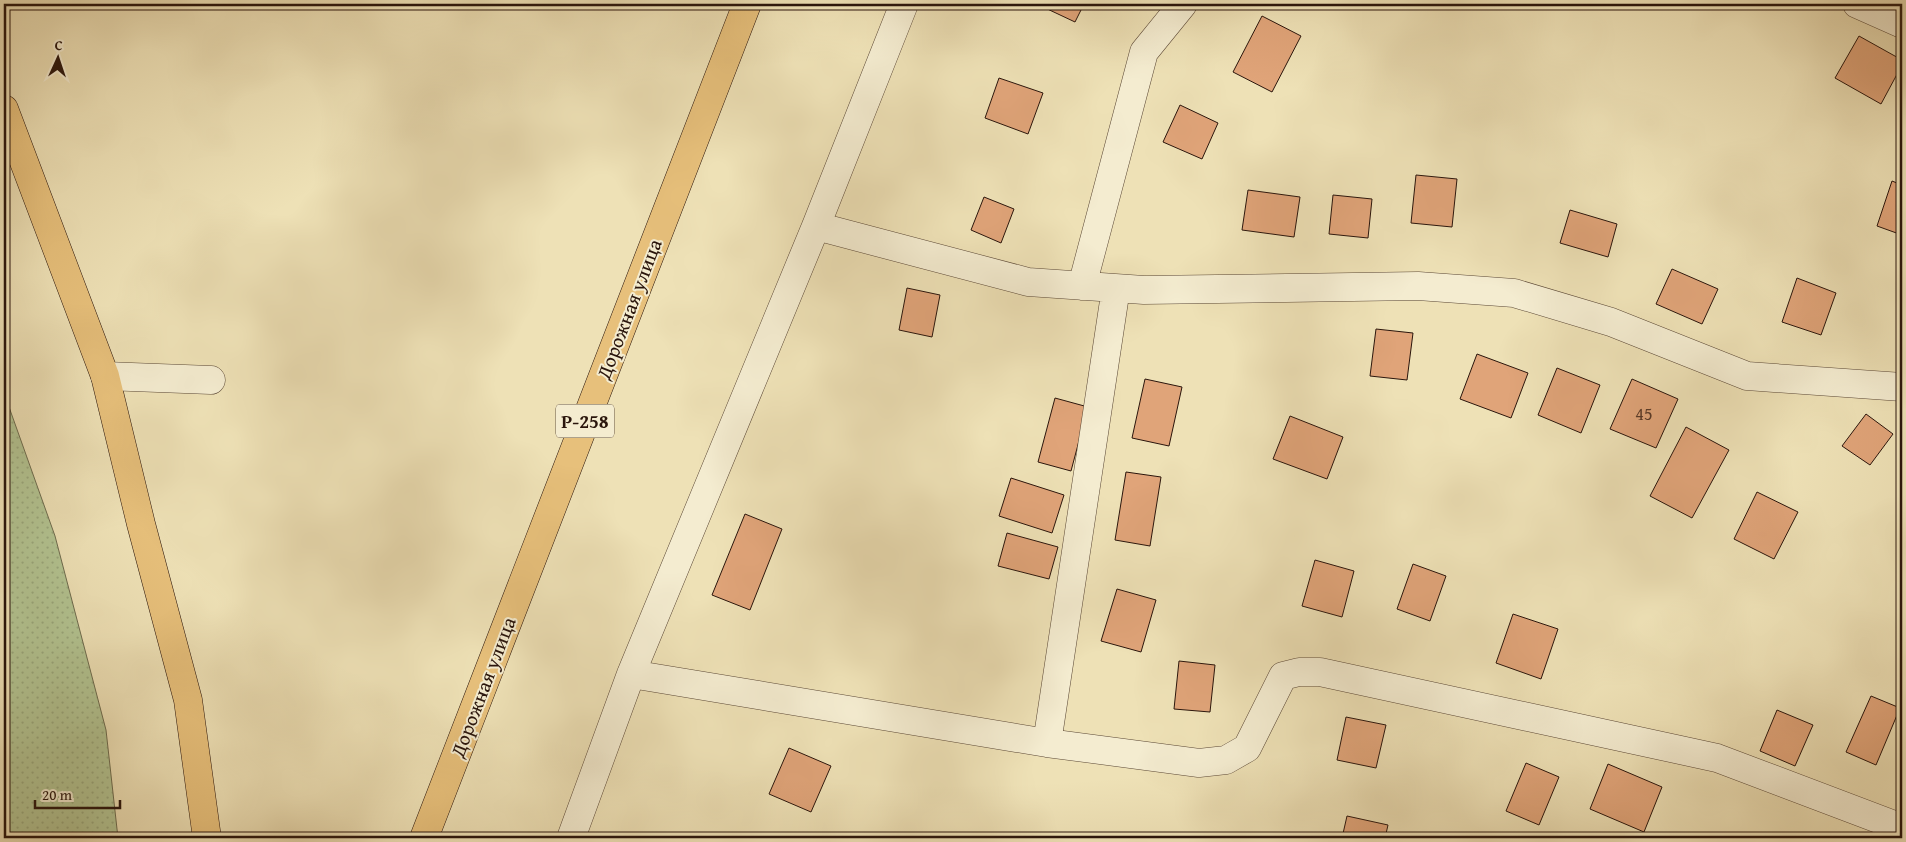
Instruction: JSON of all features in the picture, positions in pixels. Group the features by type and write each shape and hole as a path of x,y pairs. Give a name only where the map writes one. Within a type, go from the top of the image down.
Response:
{"main road":[{"name":"Дорожная улица","path":"424,838 747,4"},
{"path":"4,109 105,376 141,524 188,700 207,838"}],"street":[{"path":"571,838 631,674 816,226 904,4"},
{"path":"1082,286 1144,52 1184,4"},
{"path":"1857,4 1902,24"},
{"path":"816,226 1028,282 1144,290 1418,286 1514,293 1611,322 1747,376 1902,387"},
{"path":"1047,743 1116,288"},
{"path":"105,376 211,380"},
{"path":"631,674 1047,743 1199,763 1226,760 1247,748 1283,676 1299,672 1320,672 1717,758 1902,828"}],"green space":[{"path":"4,393 55,536 106,730 118,838 4,838"}],"building":[{"path":"1042,4 1084,4 1075,22 1041,6"},
{"path":"1262,16 1301,36 1272,92 1233,72"},
{"path":"1859,36 1902,60 1902,65 1881,104 1835,78"},
{"path":"999,78 1043,93 1028,134 985,118"},
{"path":"1180,105 1218,123 1202,159 1163,142"},
{"path":"1416,175 1457,179 1452,227 1411,223"},
{"path":"1892,181 1902,185 1902,235 1877,226"},
{"path":"1248,190 1300,197 1294,237 1242,230"},
{"path":"1333,195 1372,199 1368,238 1329,234"},
{"path":"984,197 1014,209 1001,243 971,230"},
{"path":"1570,210 1617,224 1608,257 1560,243"},
{"path":"1672,269 1718,289 1702,324 1656,304"},
{"path":"1797,278 1836,293 1821,335 1782,322"},
{"path":"907,288 940,295 932,337 899,330"},
{"path":"1376,329 1413,333 1407,380 1370,376"},
{"path":"1477,354 1528,373 1511,418 1460,399"},
{"path":"1557,368 1600,385 1581,433 1538,415"},
{"path":"1145,379 1182,387 1169,446 1132,438"},
{"path":"1632,379 1678,399 1656,448 1610,429"},
{"path":"1055,398 1088,407 1071,471 1038,462"},
{"path":"1866,414 1893,434 1870,465 1842,446"},
{"path":"1290,416 1343,437 1327,479 1273,459"},
{"path":"1686,427 1729,450 1692,518 1650,496"},
{"path":"1126,472 1161,477 1150,546 1115,540"},
{"path":"1011,478 1064,495 1052,533 999,516"},
{"path":"1757,492 1798,512 1774,559 1734,539"},
{"path":"745,514 782,529 750,610 712,595"},
{"path":"1007,533 1058,547 1049,579 998,566"},
{"path":"1315,560 1354,571 1342,617 1302,606"},
{"path":"1413,564 1446,576 1430,621 1397,609"},
{"path":"1117,589 1156,600 1141,652 1101,641"},
{"path":"1513,614 1558,629 1541,679 1496,663"},
{"path":"1179,661 1215,665 1210,712 1174,709"},
{"path":"1871,696 1900,708 1876,765 1846,752"},
{"path":"1777,710 1813,725 1795,766 1760,751"},
{"path":"1346,717 1386,725 1376,768 1337,760"},
{"path":"789,748 831,766 811,812 769,794"},
{"path":"1526,763 1559,777 1539,825 1506,811"},
{"path":"1608,764 1662,787 1644,832 1590,809"},
{"path":"1347,816 1388,825 1385,838 1342,838"}]}
